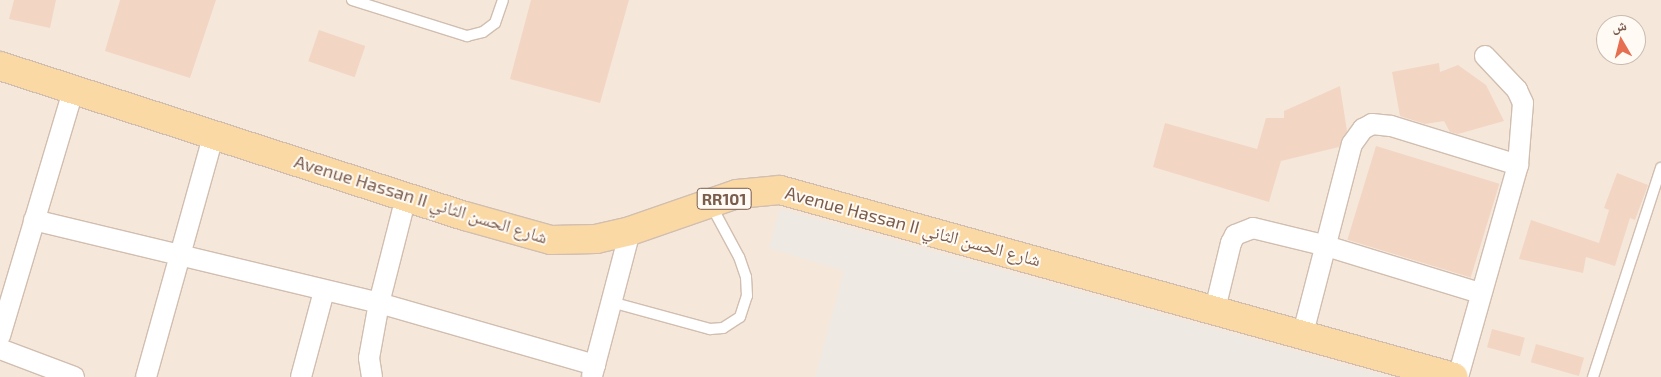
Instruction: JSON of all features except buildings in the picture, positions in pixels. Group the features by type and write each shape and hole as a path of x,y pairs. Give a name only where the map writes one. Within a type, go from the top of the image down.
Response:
{"main road":[{"name":"Avenue Hassan II شارع الحسن الثاني","path":"0,66 74,88 406,197 551,240 583,241 630,231 710,204 767,190 795,193 1456,377"}],"street":[{"path":"1456,377 1518,166 1523,103 1517,90 1485,56"},
{"path":"0,336 74,88"},
{"path":"1303,333 1323,245 1352,144 1363,128 1372,124 1391,126 1518,166"},
{"path":"146,377 179,253 214,134"},
{"path":"372,377 370,358 379,303 406,197"},
{"path":"34,220 179,253 324,291 379,303 594,371 630,231"},
{"path":"1215,309 1232,243 1243,230 1263,229 1323,245 1480,293"},
{"path":"301,377 324,291"},
{"path":"0,349 74,377"}],"lane":[{"path":"352,0 467,36 483,32 494,23 503,0"},
{"path":"1593,377 1661,168"},
{"path":"611,302 710,329 723,328 740,317 747,296 746,277 739,257 710,204"}],"shaded area":[{"path":"0,0 1661,0 1661,377 0,377"},
{"path":"780,209 1389,377 815,377 844,271 769,248"}]}
